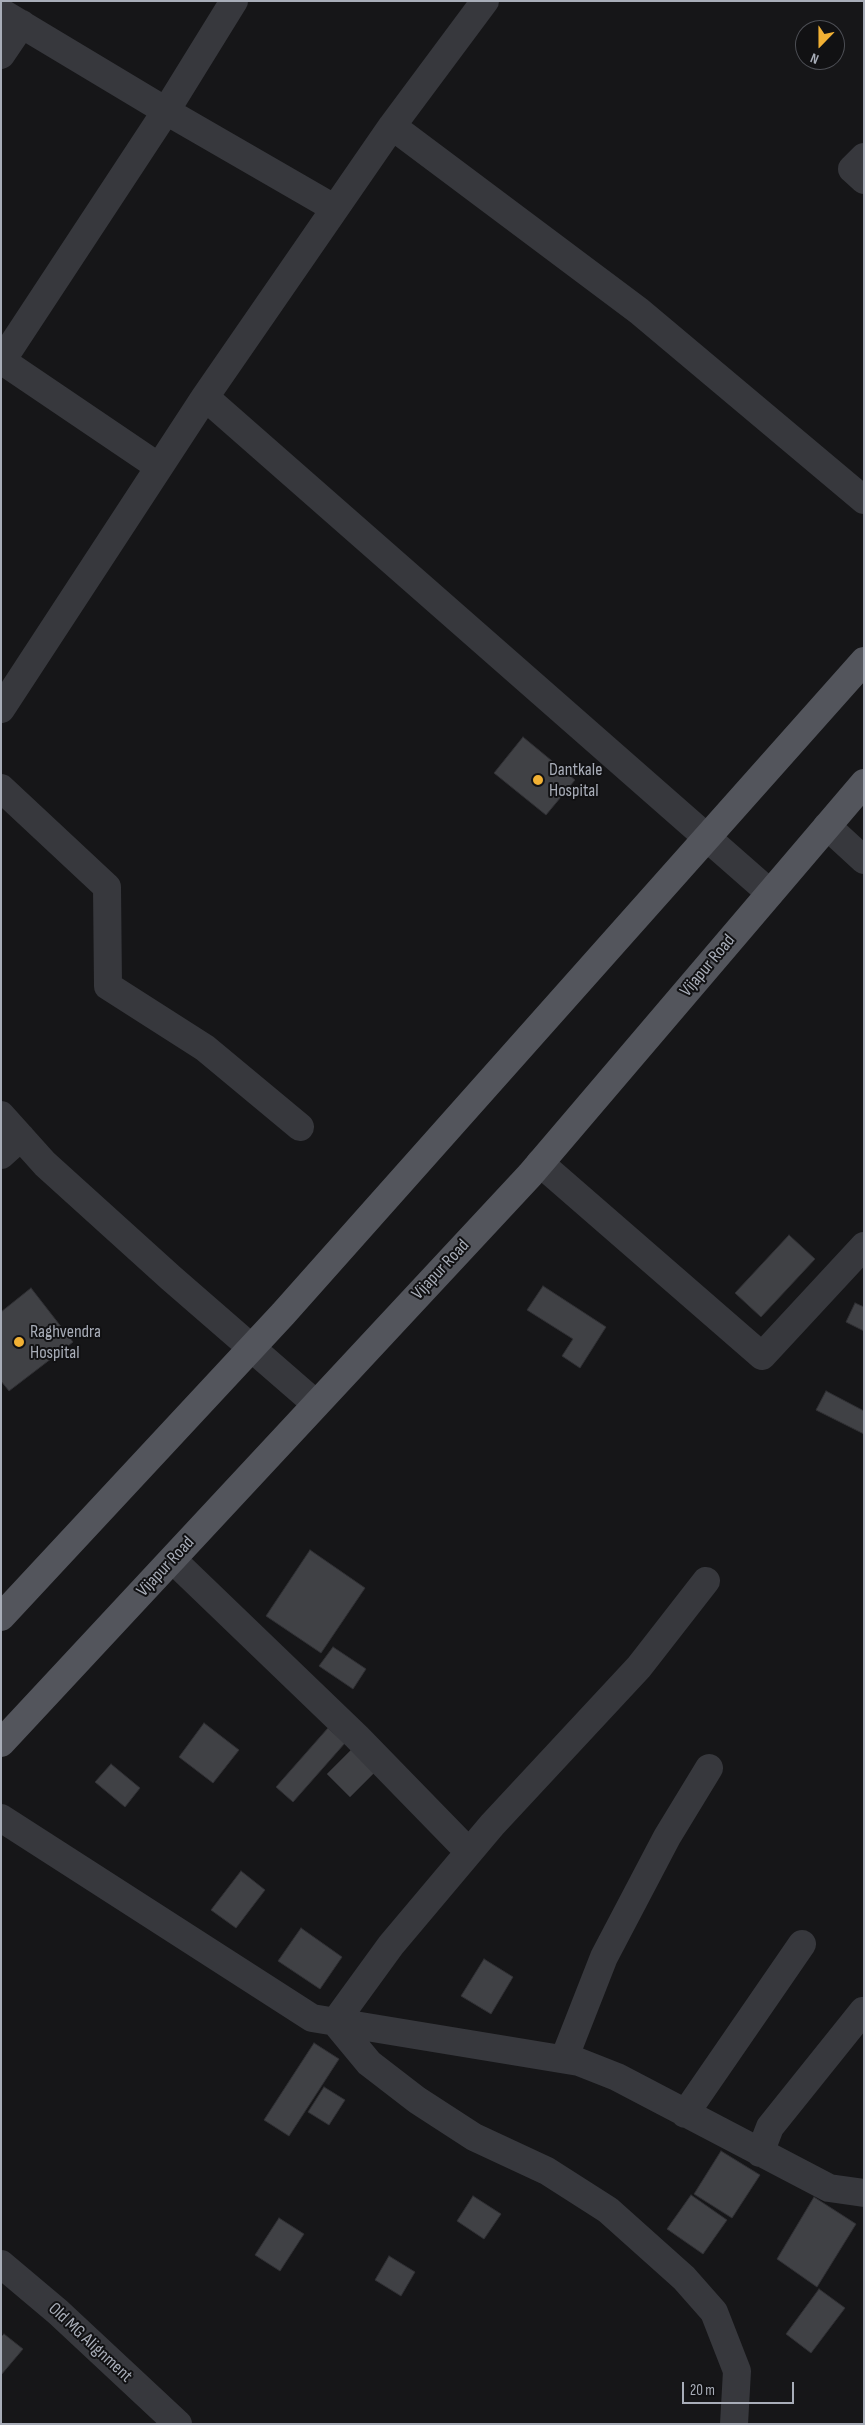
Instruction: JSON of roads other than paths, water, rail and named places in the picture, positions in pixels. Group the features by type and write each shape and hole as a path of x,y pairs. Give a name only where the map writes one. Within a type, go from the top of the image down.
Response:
{"main road":[{"path":"1,1617 251,1348 864,661"},
{"name":"Vijapur Road","path":"1,1743 540,1163 864,783"}],"street":[{"path":"159,467 2,361 166,111 234,1"},
{"path":"1,709 205,397 334,208 392,126 486,1"},
{"path":"1,55 12,18 166,111 334,208"},
{"path":"392,126 639,312 864,500"},
{"path":"864,157 852,169 864,180"},
{"path":"205,397 770,893"},
{"path":"1,788 107,887 108,986 205,1048 300,1127"},
{"path":"827,826 864,860"},
{"path":"1,1116 11,1146 45,1164 316,1404"},
{"path":"540,1163 762,1356 864,1246"},
{"path":"173,1560 357,1737 469,1852"},
{"path":"335,2022 391,1945 469,1852 563,1747 639,1667 706,1582"},
{"path":"564,2059 604,1956 667,1837 709,1768"},
{"path":"1,1818 312,2018 579,2062 617,2077 828,2188 864,2193"},
{"path":"685,2114 802,1944"},
{"path":"760,2153 770,2127 862,2011"},
{"path":"335,2022 368,2064 410,2095 474,2137 547,2171 608,2210 684,2278 714,2312 737,2371 734,2424"},
{"name":"Old MG Alignment","path":"1,2264 58,2312 178,2424"}],"place":[{"name":"Dantkale Hospital","path":"538,780"},
{"name":"Raghvendra Hospital","path":"19,1342"}]}
